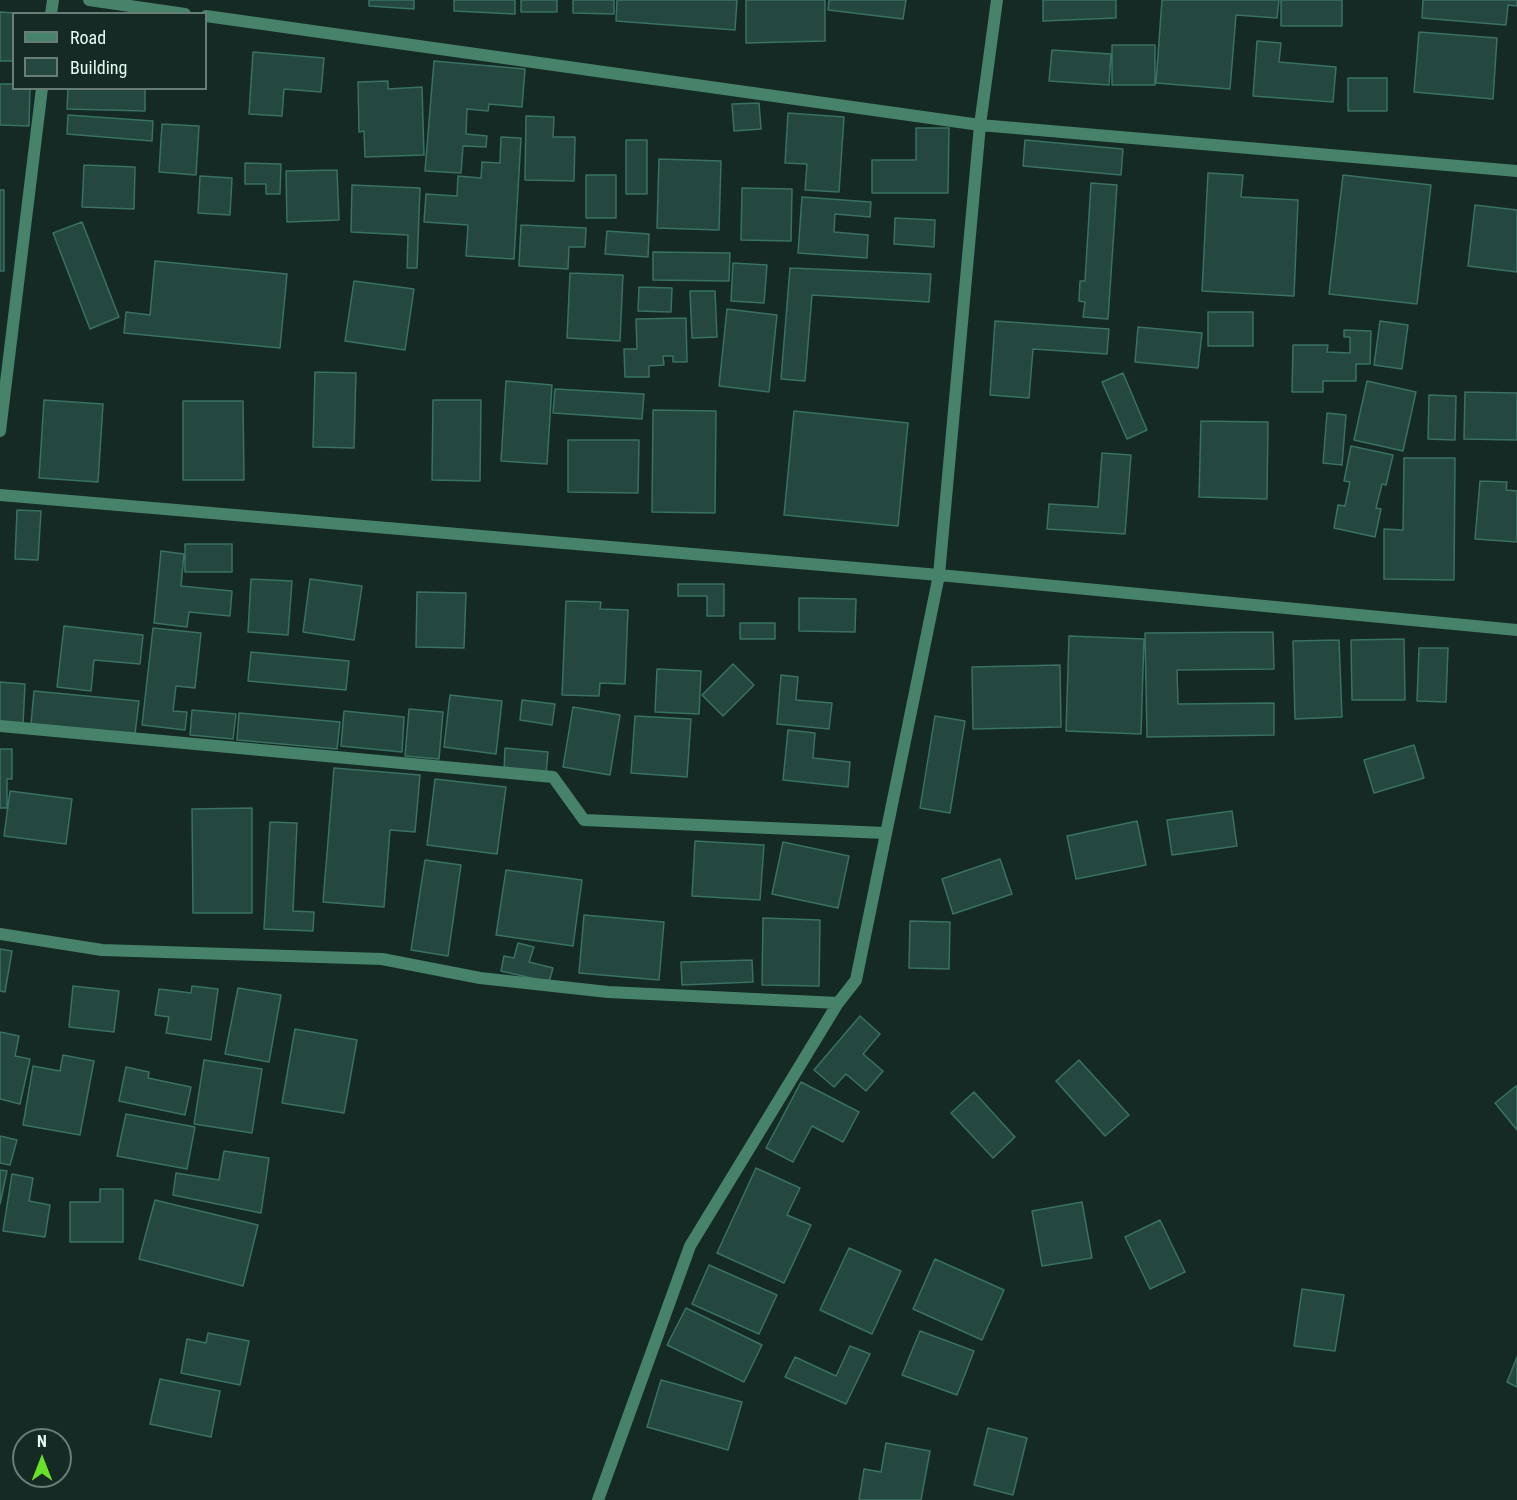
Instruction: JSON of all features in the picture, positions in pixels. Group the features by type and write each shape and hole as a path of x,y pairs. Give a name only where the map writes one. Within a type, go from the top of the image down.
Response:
{"street":[{"path":"89,0 171,12"},
{"path":"598,1500 690,1246 838,1003 856,980 939,575 980,125 997,0"},
{"path":"207,16 980,125 1517,171"},
{"path":"0,431 42,90"},
{"path":"0,495 939,575 1517,630"},
{"path":"0,726 553,777 584,820 885,833"},
{"path":"0,934 102,950 382,959 480,978 608,992 838,1003"}],"building":[{"path":"369,0 414,0 414,9 369,6"},
{"path":"454,0 515,0 515,14 454,11"},
{"path":"521,0 557,0 557,12 521,12"},
{"path":"573,0 614,0 614,14 573,13"},
{"path":"617,0 737,0 735,30 616,21"},
{"path":"746,0 825,0 825,41 746,43"},
{"path":"829,0 906,0 903,19 828,10"},
{"path":"1043,0 1116,0 1116,18 1043,21"},
{"path":"1162,0 1279,0 1277,18 1236,15 1230,89 1156,83"},
{"path":"1281,0 1342,0 1342,26 1281,26"},
{"path":"1423,0 1517,0 1517,6 1508,5 1506,25 1422,18"},
{"path":"0,12 12,13 12,61 0,61"},
{"path":"1419,32 1497,38 1493,99 1414,92"},
{"path":"1257,41 1281,43 1279,62 1336,67 1333,102 1253,96"},
{"path":"1112,45 1155,45 1155,85 1112,85"},
{"path":"1052,50 1111,54 1109,85 1049,81"},
{"path":"253,52 324,58 321,92 284,89 282,116 249,114"},
{"path":"434,61 525,69 522,107 489,104 488,111 467,109 466,134 487,136 486,147 463,146 461,173 425,171"},
{"path":"1348,78 1387,78 1387,111 1348,111"},
{"path":"388,81 388,89 422,87 424,155 365,157 364,131 359,132 358,82"},
{"path":"0,84 12,84 12,90 30,90 29,126 0,125"},
{"path":"68,90 145,90 145,111 67,109"},
{"path":"759,103 761,129 734,131 732,104"},
{"path":"788,113 844,117 839,192 805,190 807,164 785,163"},
{"path":"68,115 153,121 152,141 67,134"},
{"path":"526,116 554,117 553,137 575,137 574,181 525,180"},
{"path":"162,124 199,126 196,175 159,172"},
{"path":"916,128 949,128 948,193 872,193 872,160 916,160"},
{"path":"501,137 521,138 514,259 466,256 468,225 424,222 426,194 457,196 458,176 481,178 482,162 500,163"},
{"path":"626,140 647,140 647,194 626,194"},
{"path":"1025,140 1123,149 1121,175 1023,166"},
{"path":"659,159 721,161 719,230 657,228"},
{"path":"245,163 281,164 280,194 266,194 266,184 245,184"},
{"path":"84,165 135,167 134,209 82,207"},
{"path":"337,170 339,220 287,222 286,171"},
{"path":"1208,173 1243,175 1241,197 1298,200 1294,296 1202,291"},
{"path":"586,175 616,175 616,218 586,218"},
{"path":"1343,175 1431,185 1417,304 1329,294"},
{"path":"200,176 232,178 230,215 198,213"},
{"path":"1091,183 1117,185 1108,319 1083,317 1085,302 1079,301 1080,281 1085,281"},
{"path":"352,185 420,188 417,268 407,268 408,235 351,232"},
{"path":"742,188 792,189 791,241 741,240"},
{"path":"0,190 4,190 4,271 0,271"},
{"path":"802,197 871,202 870,217 835,214 834,232 868,235 867,258 798,253"},
{"path":"1475,205 1517,210 1517,272 1468,266"},
{"path":"895,218 935,220 934,247 894,244"},
{"path":"82,222 119,317 90,329 53,233"},
{"path":"521,225 586,228 585,247 569,247 568,269 519,266"},
{"path":"607,231 649,234 648,257 605,254"},
{"path":"653,252 730,253 729,281 653,280"},
{"path":"155,261 287,274 280,348 124,333 126,312 150,315"},
{"path":"733,263 767,265 764,303 731,301"},
{"path":"790,268 931,274 929,302 812,295 805,381 781,379"},
{"path":"570,273 623,275 620,341 567,338"},
{"path":"354,281 414,289 405,350 345,341"},
{"path":"639,287 672,288 671,312 638,311"},
{"path":"690,291 715,291 717,337 692,338"},
{"path":"727,309 777,315 769,392 719,386"},
{"path":"1208,312 1253,312 1253,346 1208,346"},
{"path":"686,318 687,362 673,362 673,356 663,356 664,365 649,366 649,377 625,377 624,349 637,349 636,319"},
{"path":"995,321 1109,329 1107,354 1033,349 1029,398 990,395"},
{"path":"1380,321 1408,325 1402,369 1374,365"},
{"path":"1138,327 1202,333 1198,368 1135,362"},
{"path":"1344,330 1371,331 1370,364 1356,364 1356,381 1323,381 1323,392 1292,392 1293,345 1328,345 1327,352 1350,353 1350,337 1344,337"},
{"path":"315,372 356,373 354,448 313,447"},
{"path":"1123,373 1147,430 1127,439 1102,382"},
{"path":"506,381 552,385 547,464 501,461"},
{"path":"1367,381 1416,392 1403,451 1354,440"},
{"path":"555,389 644,394 642,419 553,413"},
{"path":"1465,392 1517,393 1517,440 1464,439"},
{"path":"1429,395 1456,396 1455,440 1428,439"},
{"path":"44,400 103,404 98,482 39,478"},
{"path":"433,400 481,400 480,481 432,480"},
{"path":"183,401 243,401 244,480 183,480"},
{"path":"653,410 716,411 715,513 652,512"},
{"path":"794,411 908,423 898,526 784,515"},
{"path":"1327,413 1346,415 1342,465 1323,463"},
{"path":"1201,421 1268,422 1267,499 1199,497"},
{"path":"568,440 639,440 638,493 568,492"},
{"path":"1351,446 1393,455 1386,485 1382,484 1376,508 1381,509 1375,537 1334,528 1338,505 1345,506 1350,482 1344,481"},
{"path":"1102,453 1131,455 1125,534 1047,529 1049,504 1098,507"},
{"path":"1404,458 1455,458 1454,580 1384,579 1384,529 1403,530"},
{"path":"1480,481 1507,482 1506,490 1517,491 1517,542 1475,539"},
{"path":"17,510 41,511 38,560 15,559"},
{"path":"185,544 232,544 232,572 185,572"},
{"path":"161,551 184,554 181,586 232,591 230,616 189,612 187,627 154,623"},
{"path":"251,579 292,581 288,635 248,632"},
{"path":"310,579 362,586 354,640 303,632"},
{"path":"678,584 724,584 724,616 707,616 707,596 678,596"},
{"path":"417,592 466,593 464,648 416,647"},
{"path":"799,598 856,599 855,632 799,631"},
{"path":"566,601 601,602 600,609 628,610 625,684 600,683 599,696 562,695"},
{"path":"740,623 775,623 775,639 740,639"},
{"path":"64,626 143,635 140,664 94,660 91,691 57,687"},
{"path":"153,628 201,633 195,688 176,686 173,711 187,712 185,730 142,725"},
{"path":"1273,632 1274,669 1177,670 1178,704 1274,703 1274,735 1147,737 1145,633"},
{"path":"1069,636 1144,639 1141,734 1066,731"},
{"path":"1404,639 1405,700 1352,700 1351,640"},
{"path":"1339,640 1342,717 1295,719 1293,641"},
{"path":"1419,648 1448,648 1446,702 1417,701"},
{"path":"251,652 349,661 346,690 248,681"},
{"path":"733,664 754,685 723,716 702,695"},
{"path":"1060,665 1061,727 973,729 972,667"},
{"path":"657,669 701,671 699,714 655,712"},
{"path":"781,675 798,677 796,700 832,703 829,729 777,724"},
{"path":"0,682 25,684 23,724 0,722"},
{"path":"34,691 139,701 135,734 31,724"},
{"path":"450,695 502,701 496,754 444,747"},
{"path":"522,700 555,704 552,725 520,720"},
{"path":"573,707 620,715 610,775 563,767"},
{"path":"409,709 443,712 439,759 405,756"},
{"path":"192,710 236,714 233,739 190,735"},
{"path":"344,711 404,717 402,752 341,746"},
{"path":"239,713 340,722 337,749 237,740"},
{"path":"635,716 691,719 687,777 631,773"},
{"path":"935,716 965,721 950,813 920,808"},
{"path":"788,730 815,733 813,758 850,762 848,787 783,780"},
{"path":"1414,745 1424,778 1374,793 1364,760"},
{"path":"505,748 548,752 546,774 504,771"},
{"path":"0,749 12,749 12,779 7,779 7,808 0,808"},
{"path":"334,768 420,775 415,832 390,830 384,907 323,902"},
{"path":"435,779 506,787 497,854 427,845"},
{"path":"10,791 72,799 66,844 4,836"},
{"path":"252,808 252,913 193,913 192,809"},
{"path":"1232,811 1237,846 1172,855 1167,820"},
{"path":"1137,821 1146,865 1076,879 1067,836"},
{"path":"270,822 297,823 293,911 314,912 313,931 264,929"},
{"path":"695,841 764,845 760,900 692,896"},
{"path":"783,842 849,856 838,908 772,894"},
{"path":"1000,859 1012,894 953,914 942,879"},
{"path":"425,860 461,865 448,956 411,950"},
{"path":"506,870 582,880 573,946 496,935"},
{"path":"584,915 664,922 659,980 579,973"},
{"path":"763,918 820,920 819,986 762,985"},
{"path":"910,921 950,922 949,969 909,968"},
{"path":"518,943 534,947 529,962 553,968 549,982 501,971 504,956 514,958"},
{"path":"0,949 12,951 5,992 0,991"},
{"path":"752,960 753,982 682,985 681,962"},
{"path":"73,986 119,991 114,1032 69,1027"},
{"path":"192,986 218,989 211,1040 166,1033 169,1017 155,1015 159,989 191,993"},
{"path":"238,988 281,995 269,1062 225,1054"},
{"path":"860,1016 880,1034 863,1054 883,1071 866,1091 846,1074 834,1087 814,1070"},
{"path":"295,1029 357,1040 344,1113 282,1103"},
{"path":"0,1032 19,1036 15,1056 30,1059 20,1104 0,1099"},
{"path":"63,1055 94,1061 80,1135 23,1125 33,1066 60,1071"},
{"path":"204,1060 262,1069 252,1133 194,1124"},
{"path":"1079,1060 1129,1115 1105,1136 1056,1081"},
{"path":"126,1067 149,1072 148,1078 191,1087 185,1115 119,1101"},
{"path":"801,1082 859,1112 843,1142 812,1126 793,1162 766,1148"},
{"path":"1516,1086 1517,1088 1517,1130 1495,1103"},
{"path":"974,1092 1015,1137 993,1158 951,1113"},
{"path":"126,1114 195,1127 187,1169 117,1156"},
{"path":"0,1136 17,1140 10,1165 0,1163"},
{"path":"224,1151 269,1158 261,1213 173,1195 176,1173 219,1180"},
{"path":"756,1168 800,1188 787,1215 811,1225 784,1283 717,1253"},
{"path":"0,1170 7,1171 0,1204"},
{"path":"12,1174 33,1178 29,1201 50,1205 45,1237 3,1231"},
{"path":"100,1189 123,1189 123,1242 70,1242 70,1202 100,1202"},
{"path":"155,1200 258,1225 243,1286 139,1259"},
{"path":"1082,1202 1092,1258 1042,1266 1032,1211"},
{"path":"1160,1220 1185,1272 1150,1289 1125,1237"},
{"path":"849,1248 901,1271 872,1334 820,1310"},
{"path":"935,1259 1004,1290 982,1340 913,1309"},
{"path":"709,1265 777,1295 759,1334 692,1304"},
{"path":"1302,1289 1344,1295 1335,1351 1294,1346"},
{"path":"686,1308 762,1345 744,1382 667,1345"},
{"path":"920,1331 974,1351 957,1395 902,1375"},
{"path":"208,1333 249,1341 240,1385 181,1373 187,1339 206,1343"},
{"path":"850,1346 870,1354 846,1404 785,1377 795,1357 836,1376"},
{"path":"1517,1357 1517,1387 1507,1382"},
{"path":"160,1379 220,1391 211,1437 150,1424"},
{"path":"661,1380 742,1402 728,1450 647,1427"},
{"path":"988,1428 1027,1438 1013,1495 974,1485"},
{"path":"886,1443 930,1451 921,1500 859,1500 864,1469 881,1472"}]}
